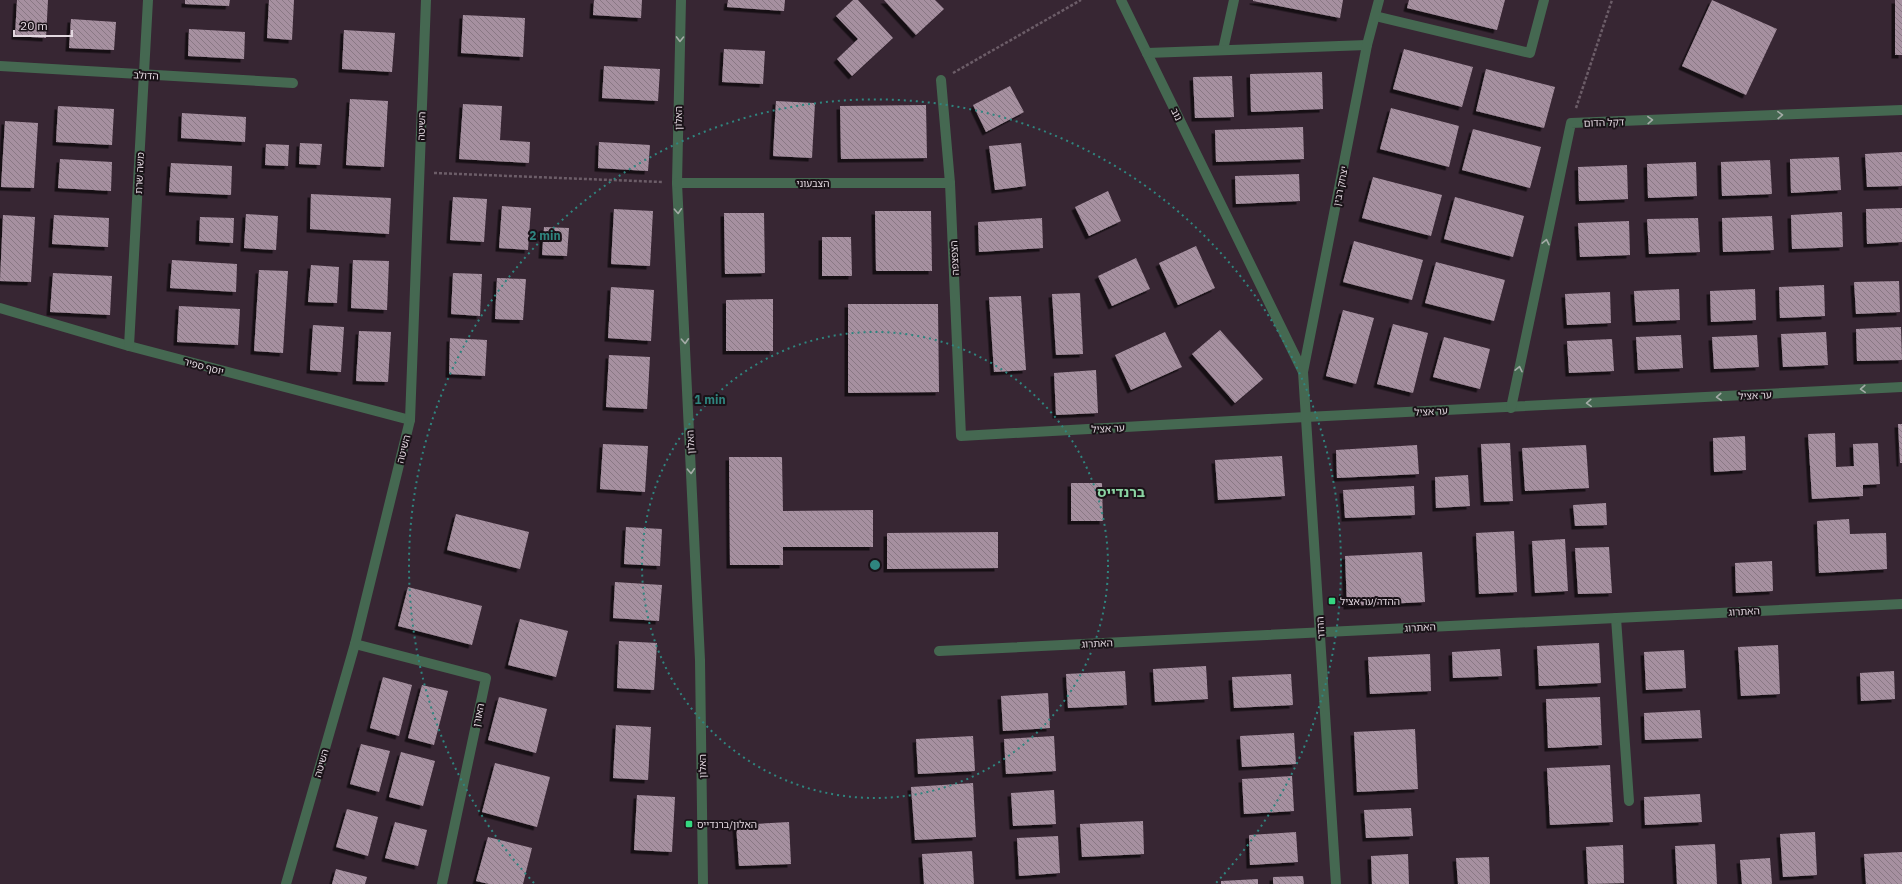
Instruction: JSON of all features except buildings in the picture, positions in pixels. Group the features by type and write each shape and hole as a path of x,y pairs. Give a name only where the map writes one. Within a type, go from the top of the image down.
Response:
{"street":[{"name":"משה שרת","path":"129,346 148,0"},
{"name":"השיטה","path":"286,884 355,644 410,420 426,0"},
{"name":"האלון","path":"681,0 677,183 700,660 703,884"},
{"name":"נוב","path":"1121,0 1303,372"},
{"path":"1223,50 1234,0"},
{"name":"יצחק רבין","path":"1303,372 1367,45 1379,0"},
{"path":"1375,16 1530,53 1544,0"},
{"path":"1147,53 1367,45"},
{"name":"הדולב","path":"0,66 293,83"},
{"name":"הצפצפה","path":"940,80 950,183 961,436"},
{"name":"דקל הדום","path":"1511,408 1571,124 1902,110"},
{"name":"הצבעוני","path":"677,183 950,183"},
{"name":"יוסף ספיר","path":"0,308 129,346 410,420"},
{"name":"ההדר","path":"1303,372 1336,884"},
{"name":"ער אציל","path":"961,436 1902,387"},
{"name":"האתרוג","path":"939,651 1902,604"},
{"path":"1616,618 1629,801"},
{"name":"האורן","path":"355,644 486,678 442,884"}],"path":[{"path":"940,80 1081,0"},
{"path":"1571,124 1612,0"},
{"path":"419,173 677,183"}],"place":[{"name":"ההדר/ער אציל","path":"1332,601"},
{"name":"האלון/ברנדייס","path":"689,824"}],"district":[{"name":"ברנדייס","path":"1121,492"}]}
